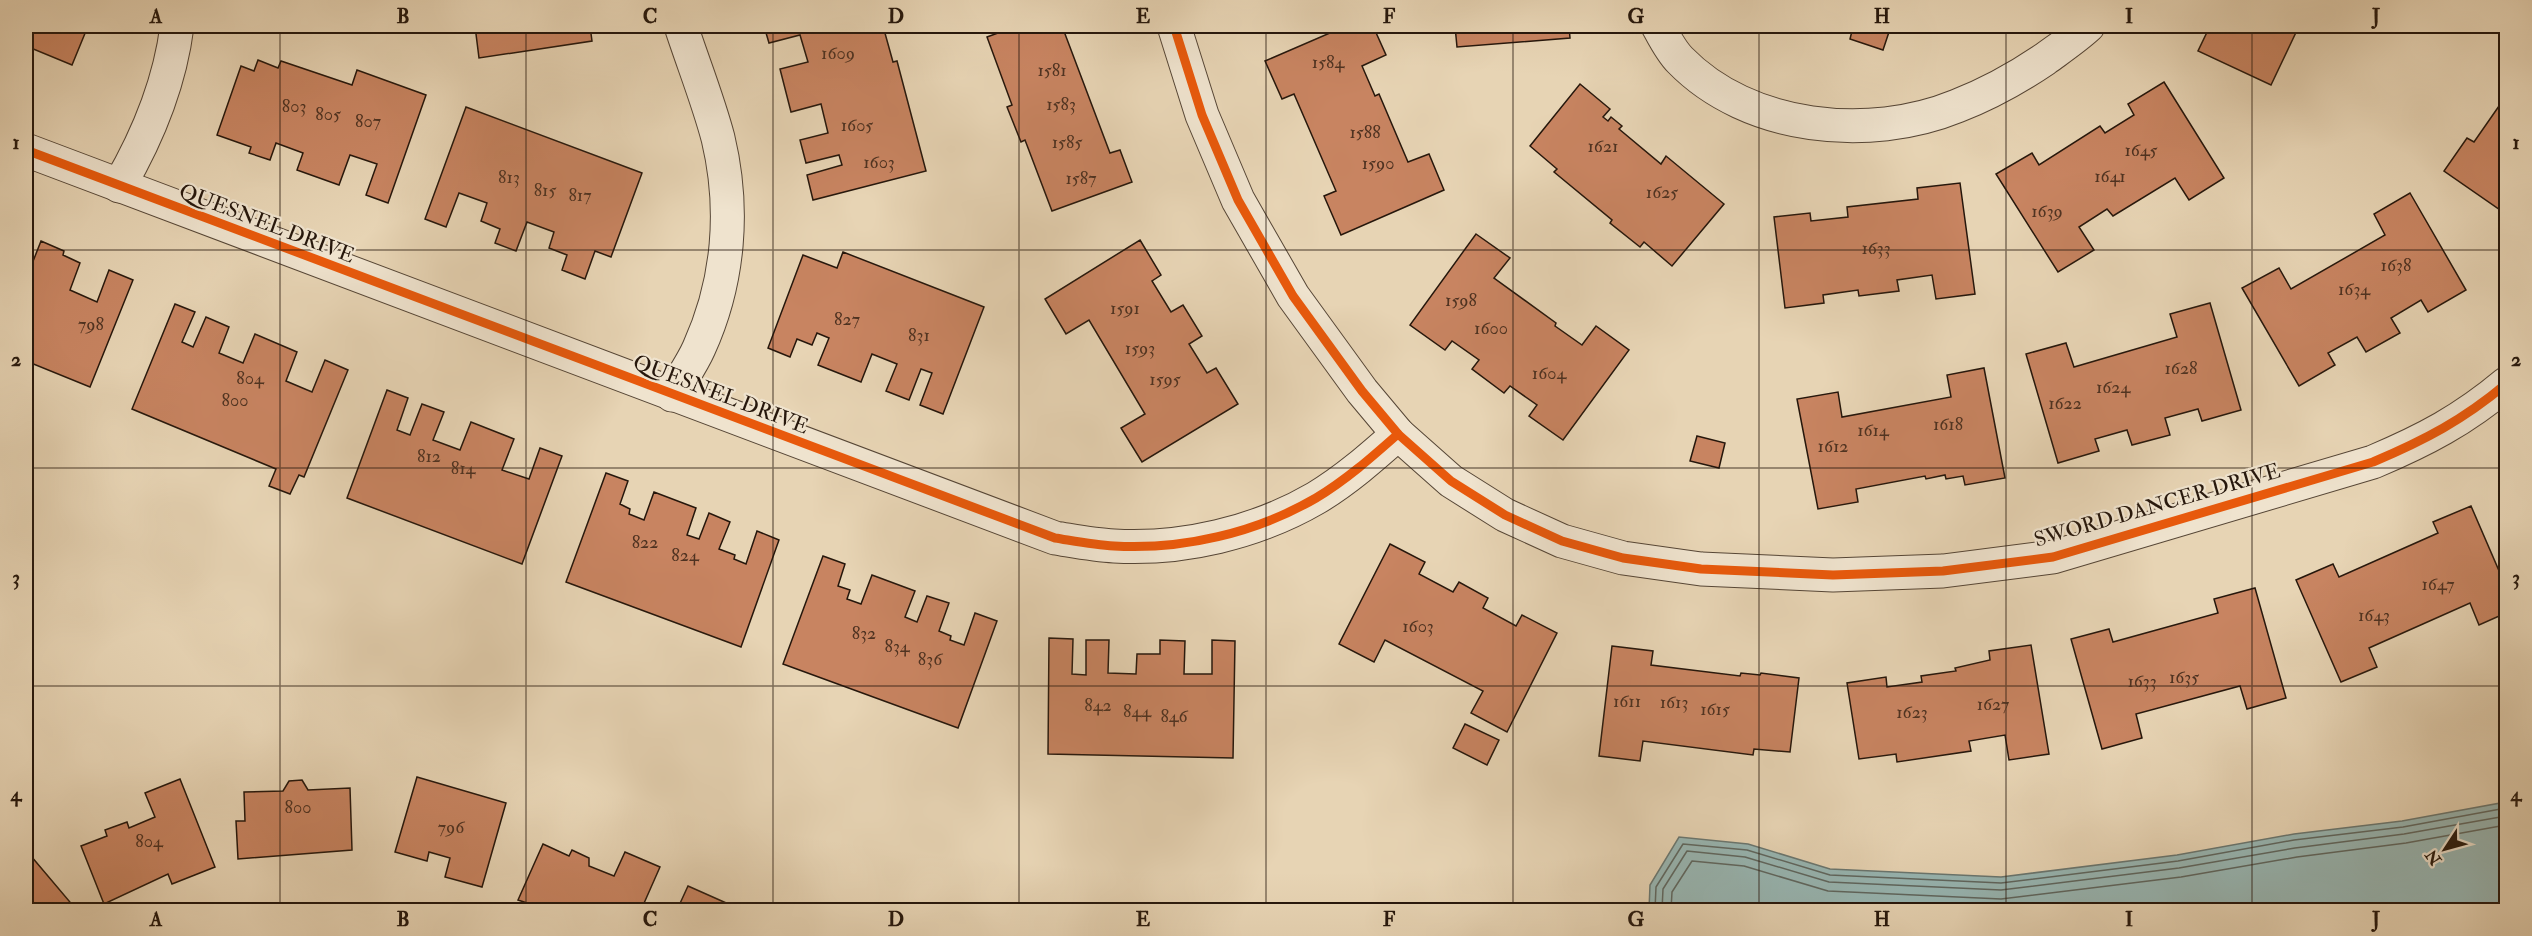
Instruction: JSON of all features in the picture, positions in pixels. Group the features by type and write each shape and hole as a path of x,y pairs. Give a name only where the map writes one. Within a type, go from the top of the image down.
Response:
{"street":[{"path":"119,186 157,106 175,42 177,26"},
{"path":"672,395 699,349 718,298 728,245 727,191 718,138 681,26"},
{"name":"SWORD DANCER DRIVE","path":"1174,26 1202,115 1238,200 1293,296 1362,391 1398,434 1451,481 1505,515 1562,541 1623,558 1701,569 1833,575 1943,571 2053,557 2373,462 2419,442 2465,416 2506,384"},
{"path":"1658,26 1678,58 1712,89 1751,108 1790,120 1842,126 1903,122 1955,107 2013,80 2077,37 2088,26"},
{"name":"QUESNEL DRIVE","path":"26,150 1055,538 1113,546 1160,546 1217,537 1263,523 1315,498 1364,465 1398,434"}],"water":[{"path":"2506,802 2506,910 1649,910 1650,885 1679,837 1748,844 1830,869 2001,877 2177,855 2294,834 2402,821"}],"building":[{"path":"26,26 88,26 72,65 26,46"},
{"path":"475,26 590,26 592,41 479,58"},
{"path":"764,26 883,26 893,62 897,61 926,171 813,200 807,175 842,165 839,155 806,163 800,140 828,133 821,104 791,112 780,69 808,62 800,35 769,43"},
{"path":"1017,26 1062,26 1110,153 1120,150 1132,182 1052,211 1025,140 1021,142 1007,107 1012,105 987,37"},
{"path":"1346,26 1373,26 1386,55 1362,66 1375,96 1379,94 1408,162 1429,154 1444,190 1341,235 1324,196 1336,191 1294,94 1282,99 1265,61"},
{"path":"1455,26 1569,26 1570,38 1457,47"},
{"path":"1835,26 1891,26 1883,50 1850,39 1852,31"},
{"path":"2210,26 2299,26 2271,85 2198,51"},
{"path":"258,60 278,68 281,61 352,85 357,70 426,95 388,203 366,195 377,164 350,155 339,185 297,170 303,153 276,143 270,160 249,153 251,147 217,135 241,66 254,71"},
{"path":"2164,82 2224,178 2189,200 2175,178 2113,216 2107,209 2079,227 2094,250 2058,272 1996,174 2032,153 2039,165 2100,126 2105,133 2134,115 2128,104"},
{"path":"1580,84 1610,109 1603,117 1608,121 1611,117 1622,126 1619,129 1661,164 1666,156 1724,204 1672,266 1644,242 1640,247 1610,223 1612,220 1554,172 1557,169 1530,146"},
{"path":"2506,96 2506,214 2444,171 2467,138 2474,142"},
{"path":"466,107 642,173 611,257 595,251 585,279 562,270 567,255 549,248 554,232 527,222 516,251 495,243 500,229 481,221 487,203 459,193 446,227 425,219"},
{"path":"1960,183 1975,294 1936,299 1932,275 1897,280 1899,291 1859,296 1858,290 1823,295 1824,303 1785,308 1774,217 1810,213 1811,221 1848,217 1847,207 1918,199 1917,188"},
{"path":"2410,193 2466,290 2428,312 2421,300 2391,318 2400,333 2366,352 2357,337 2328,353 2335,365 2299,386 2242,288 2279,268 2291,289 2385,235 2374,214"},
{"path":"1476,234 1510,258 1494,278 1556,323 1555,326 1582,345 1596,326 1629,350 1563,440 1529,416 1537,405 1510,386 1504,393 1472,369 1479,360 1452,341 1445,350 1410,325"},
{"path":"1140,240 1161,275 1152,281 1171,312 1183,305 1202,336 1189,344 1207,373 1216,368 1238,404 1142,462 1121,428 1145,414 1089,320 1066,334 1045,299"},
{"path":"41,241 64,251 63,255 80,263 70,290 97,302 109,270 133,280 90,387 26,361 26,267 30,269"},
{"path":"843,252 984,307 943,414 920,405 932,373 921,369 909,400 886,391 897,364 872,354 861,382 818,365 829,338 817,333 812,345 797,339 790,357 768,348 803,255 837,268"},
{"path":"2210,303 2241,410 2202,421 2198,409 2165,418 2170,435 2132,445 2127,430 2095,439 2099,451 2058,463 2026,354 2066,343 2074,367 2177,337 2170,314"},
{"path":"175,304 195,312 182,342 193,347 206,317 229,327 219,353 243,363 255,334 297,352 286,381 312,392 325,360 348,370 304,477 299,475 290,494 269,486 276,469 132,409"},
{"path":"1984,368 2005,478 1965,485 1963,476 1946,479 1945,475 1926,479 1925,476 1856,489 1858,502 1818,509 1797,399 1838,392 1842,417 1951,397 1947,375"},
{"path":"387,390 408,398 397,430 410,435 422,404 444,412 433,440 460,450 471,422 514,439 502,470 529,479 540,448 562,456 522,564 347,498"},
{"path":"1697,436 1725,443 1719,468 1690,461"},
{"path":"606,473 628,481 620,504 630,509 629,514 644,520 654,492 696,508 687,535 699,539 709,513 730,522 719,549 735,555 734,559 746,564 757,531 779,540 741,647 566,582"},
{"path":"2471,506 2506,587 2506,613 2479,625 2470,603 2369,648 2377,667 2341,682 2296,580 2333,564 2339,577 2438,533 2433,522"},
{"path":"1390,544 1425,562 1419,574 1453,592 1459,582 1488,598 1483,608 1516,626 1522,615 1557,633 1507,732 1471,713 1483,691 1385,640 1374,662 1339,644"},
{"path":"823,556 845,564 838,586 850,590 847,599 861,604 872,575 915,591 905,617 917,622 927,596 949,603 939,631 951,636 950,640 964,645 975,613 997,621 958,728 783,664"},
{"path":"2255,588 2286,698 2247,709 2240,686 2136,714 2142,738 2102,749 2071,639 2109,629 2113,642 2218,613 2214,599"},
{"path":"1049,638 1073,639 1072,674 1086,675 1086,640 1109,640 1108,673 1136,674 1137,654 1160,654 1160,640 1185,641 1184,674 1212,674 1212,640 1235,641 1233,758 1048,754"},
{"path":"2031,645 2049,754 2009,760 2005,735 1969,741 1971,751 1897,762 1896,754 1859,759 1847,683 1886,677 1887,687 1922,682 1921,676 1956,671 1955,668 1990,660 1989,651"},
{"path":"1612,646 1653,651 1651,665 1740,676 1741,673 1760,675 1761,673 1799,678 1790,752 1754,749 1753,755 1643,741 1640,761 1599,756"},
{"path":"1465,724 1499,740 1487,765 1453,748"},
{"path":"417,777 506,803 482,887 445,877 450,858 429,852 427,861 395,852"},
{"path":"180,779 215,867 172,884 168,874 104,904 81,846 107,836 105,830 127,822 129,828 155,817 145,793"},
{"path":"302,780 308,790 350,788 352,850 238,859 236,821 245,821 244,792 283,791 289,781"},
{"path":"543,844 569,856 572,850 589,858 589,866 614,876 625,852 660,867 641,910 548,910 518,900"},
{"path":"31,856 75,908 72,910 26,910 26,860"},
{"path":"688,886 742,910 677,910"}],"cycle path":[{"path":"1174,26 1202,115 1238,200 1293,296 1362,391 1398,434 1451,481 1505,515 1562,541 1623,558 1701,569 1833,575 1943,571 2053,557 2373,462 2443,428 2506,384"},
{"path":"26,150 1055,538 1099,545 1140,547 1192,542 1244,530 1269,521 1316,498 1369,460 1398,434"}]}
